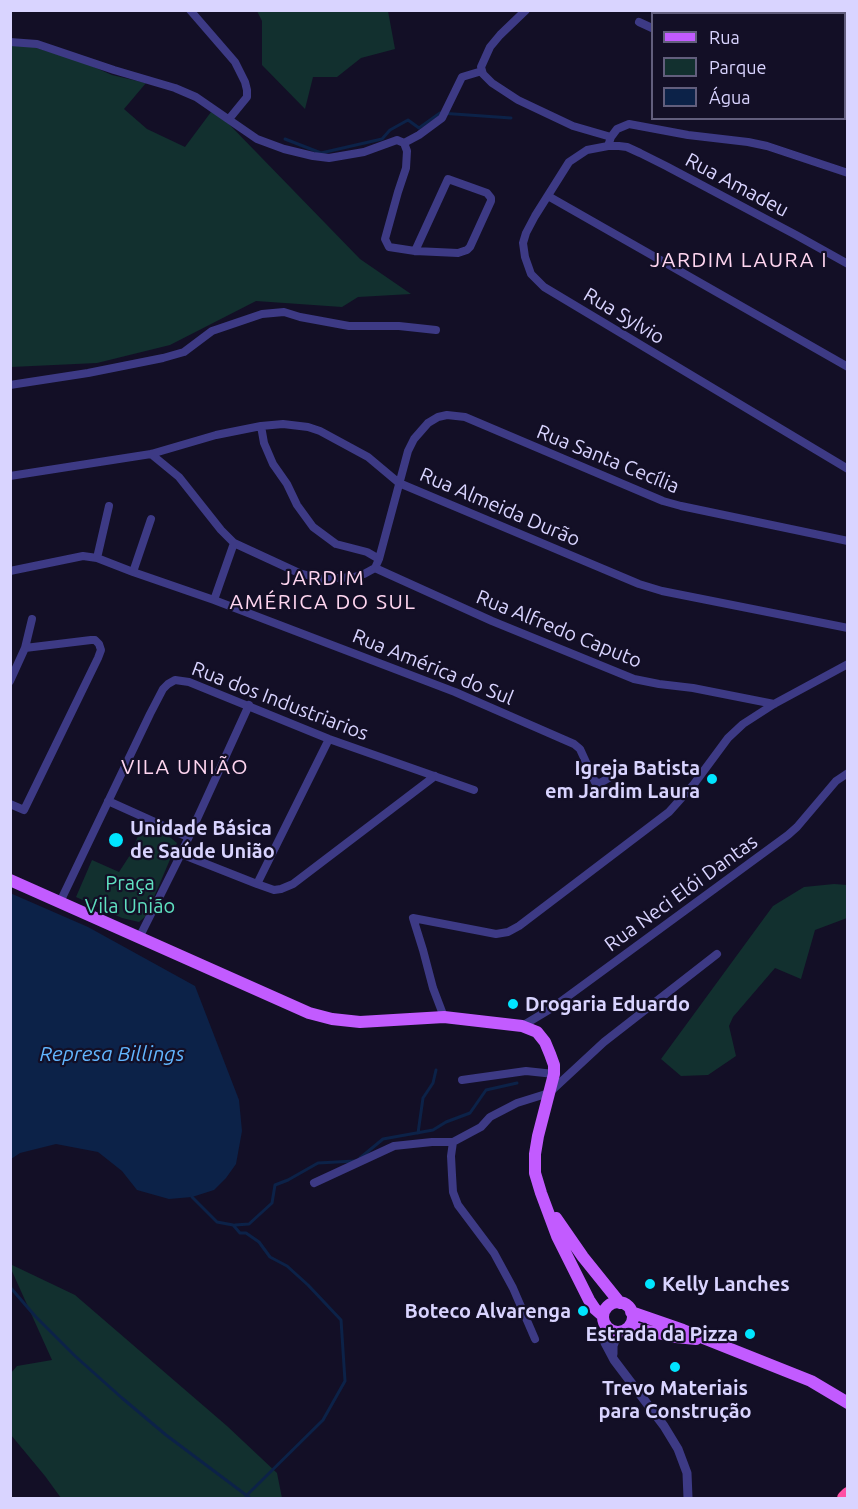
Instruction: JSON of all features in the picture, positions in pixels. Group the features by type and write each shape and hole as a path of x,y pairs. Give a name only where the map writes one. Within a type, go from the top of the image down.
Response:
{"highway":[{"path":"844,1498 848,1494"}],"main road":[{"path":"10,880 309,1013 332,1019 360,1022 444,1017 522,1026 537,1032 545,1042 550,1054 554,1074 538,1136 535,1173 557,1236 589,1300 611,1330 706,1339"},
{"path":"545,1202 583,1257 620,1303"},
{"path":"604,1320 607,1307 615,1303 627,1306 632,1320 623,1330"},
{"path":"631,1312 658,1320 811,1381 848,1403"}],"street":[{"path":"190,10 235,62 245,82 247,97 229,119"},
{"path":"526,10 490,47 482,70 485,77 518,100 573,126 610,136"},
{"path":"669,12 848,12"},
{"path":"639,22 651,28"},
{"path":"10,42 37,44 59,50 114,70 175,88 205,102 246,132 268,144 329,158 364,152 397,140 404,143 407,151 406,168 385,239 387,245 392,248 415,251 458,253 467,250 491,201 487,194 448,179 415,251"},
{"path":"404,143 442,118 462,77 482,70"},
{"path":"608,146 610,136 617,129 628,124 688,135 748,142 848,173"},
{"name":"Rua Sylvio","path":"608,146 587,150 569,162 530,224 524,243 525,257 531,274 544,287 848,469"},
{"name":"Rua Amadeu","path":"608,146 627,147 640,153 848,264"},
{"path":"548,196 848,367"},
{"path":"10,385 163,358 184,352 212,331 262,314 284,312 349,326 399,326 436,330"},
{"name":"Rua Santa Cecília","path":"375,568 408,451 420,430 438,417 447,415 465,417 663,501 848,542"},
{"name":"Rua Almeida Durão","path":"10,476 151,454 216,435 261,426 283,424 308,427 368,456 399,483 639,584 662,591 848,628"},
{"path":"261,426 264,442 273,464 313,527 336,544 367,552 379,560"},
{"path":"151,454 179,477 234,543 299,573 322,579 354,577 375,568"},
{"path":"97,558 109,506"},
{"path":"133,572 151,519"},
{"path":"214,600 234,543"},
{"name":"Rua América do Sul","path":"10,571 83,556 97,558 455,692 574,744 580,749 595,782 600,783 614,775"},
{"name":"Rua Alfredo Caputo","path":"375,568 492,621 634,679 693,687 774,704"},
{"path":"10,681 25,648 32,619"},
{"path":"10,804 24,810 100,650 95,640 25,648"},
{"path":"444,1017 433,988 413,918 496,934 508,932 519,926 669,812 743,724 774,704 848,664"},
{"name":"Rua dos Industriarios","path":"60,902 150,714 163,689 175,680 182,680 329,739 474,790"},
{"path":"139,938 181,854 249,705"},
{"path":"257,884 329,739"},
{"name":"Rua Neci Elói Dantas","path":"522,1026 570,995 788,835 836,781 848,773"},
{"path":"181,854 274,890 281,889 293,884 435,776"},
{"path":"108,801 188,837"},
{"path":"314,1183 394,1146 453,1142 482,1127 490,1117 517,1103 549,1093 604,1042 717,954"},
{"path":"462,1080 526,1071 554,1074"},
{"path":"453,1142 451,1156 453,1192 458,1205 494,1254 513,1288 535,1339"},
{"path":"604,1320 605,1343 614,1360 664,1426 678,1449 687,1473 688,1498"},
{"path":"614,1360 613,1346 623,1330"}],"green space":[{"path":"257,11 388,11 395,49 361,58 337,77 313,77 305,109 262,65 262,21"},
{"path":"27,45 85,63 112,75 146,83 124,109 147,129 185,147 211,112 224,119 360,259 411,294 358,297 342,307 256,301 170,345 97,363 11,367 11,46"},
{"name":"Praça Vila União","path":"142,824 165,833 177,843 146,916 139,922 122,918 76,897 92,860 119,872 132,852"},
{"path":"847,885 847,918 815,930 801,979 775,968 733,1017 729,1026 736,1056 708,1075 681,1076 661,1059 773,906 804,887"},
{"path":"10,1264 75,1295 227,1426 277,1473 282,1498 61,1498 11,1435 11,1373 17,1366 52,1360"}],"water":[{"name":"Represa Billings","path":"10,893 88,927 195,986 239,1100 242,1131 236,1164 214,1190 192,1197 169,1199 137,1190 122,1171 98,1152 56,1144 20,1153 11,1159"}],"waterway":[{"path":"285,139 321,153 382,139 390,130 408,120 419,128 440,113 511,118"},
{"path":"418,1133 423,1098 433,1083 436,1070"},
{"path":"360,1158 383,1139 433,1130 446,1122 470,1113 486,1090 517,1083"},
{"path":"235,1225 249,1224 272,1203 275,1185 318,1163 355,1161"},
{"path":"192,1197 217,1222 233,1225 240,1233 246,1233 259,1242 270,1257 287,1266 341,1320 345,1381 323,1420 246,1496"},
{"path":"10,1287 75,1356 122,1398 166,1435 250,1498"}],"place":[{"name":"Igreja Batista em Jardim Laura","path":"712,779"},
{"name":"Unidade Básica de Saúde União","path":"116,840"},
{"name":"Drogaria Eduardo","path":"513,1004"},
{"name":"Kelly Lanches","path":"650,1284"},
{"name":"Boteco Alvarenga","path":"583,1311"},
{"name":"Estrada da Pizza","path":"750,1334"},
{"name":"Trevo Materiais para Construção","path":"675,1367"}],"district":[{"name":"JARDIM LAURA I","path":"739,260"},
{"name":"JARDIM AMÉRICA DO SUL","path":"323,590"},
{"name":"VILA UNIÃO","path":"185,767"}]}
